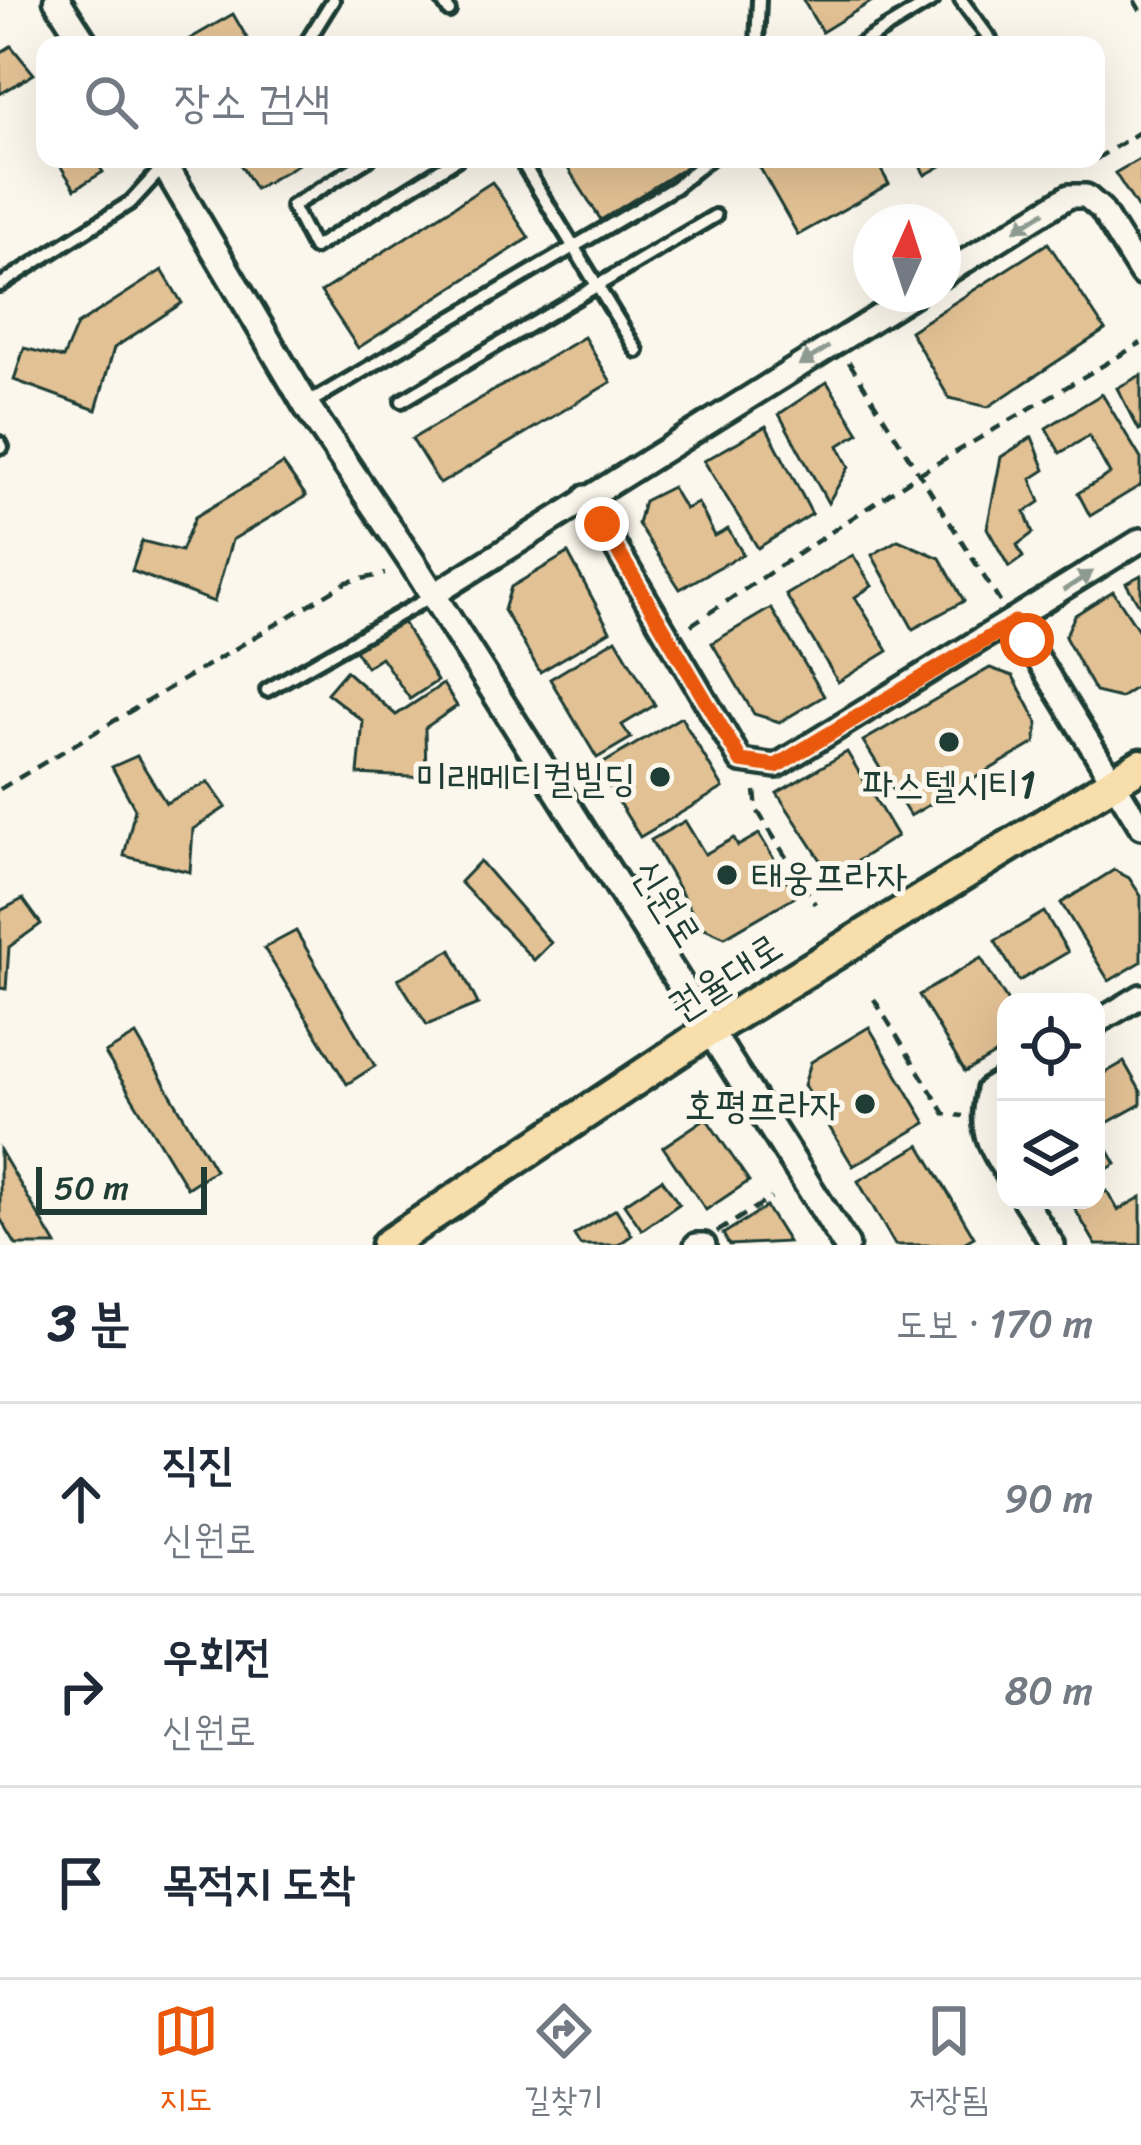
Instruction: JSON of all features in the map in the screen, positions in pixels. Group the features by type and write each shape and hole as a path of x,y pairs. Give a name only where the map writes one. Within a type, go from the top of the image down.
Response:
{"main road":[{"name":"권율대로","path":"387,1245 707,1032 1141,765"}],"street":[{"path":"57,0 80,36"},
{"name":"신원로","path":"170,168 306,405 846,1245"},
{"path":"961,264 1069,196 1086,196 1101,209 1141,274"},
{"path":"432,596 885,312"},
{"path":"586,497 741,761 758,767 776,766 1141,540"},
{"path":"1015,622 1141,827"},
{"path":"1105,1018 1141,996"},
{"path":"997,1084 988,1090 982,1120 986,1141 997,1158"},
{"path":"1030,1209 1053,1245"}],"lane":[{"path":"311,36 333,0"},
{"path":"757,36 759,0"},
{"path":"874,36 933,0"},
{"path":"961,0 988,36"},
{"path":"0,285 131,202 160,168"},
{"path":"354,168 292,206 314,248 443,168"},
{"path":"526,168 637,350"},
{"path":"306,405 675,187 698,168"},
{"path":"402,401 715,216"},
{"path":"267,690 432,596"}],"path":[{"path":"1134,0 1141,12"},
{"path":"1105,153 1141,131"},
{"path":"691,625 917,475 1141,343"},
{"path":"849,362 1000,602"},
{"path":"0,789 347,582 385,574"},
{"path":"755,791 757,810 815,904"},
{"path":"874,999 945,1114 963,1116"},
{"path":"701,1244 771,1198"}],"building":[{"path":"803,0 874,0 822,32"},
{"path":"233,14 246,36 195,36"},
{"path":"11,46 34,74 0,94 0,53"},
{"path":"1141,158 1141,213 1115,173"},
{"path":"62,168 100,168 103,172 75,189"},
{"path":"242,168 291,168 255,189"},
{"path":"568,168 684,168 601,220"},
{"path":"760,168 880,168 889,184 798,235"},
{"path":"492,182 529,238 358,348 321,292"},
{"path":"1048,243 1105,330 988,407 949,398 910,331 940,312 961,312 961,298"},
{"path":"162,270 182,303 114,348 96,410 14,380 24,348 63,358 77,325"},
{"path":"584,337 611,382 440,484 412,439"},
{"path":"1141,375 1141,429 1139,430 1117,388"},
{"path":"827,382 859,433 838,446 849,467 828,503 779,414"},
{"path":"1102,394 1141,459 1141,485 1090,516 1078,493 1110,474 1089,436 1060,453 1046,428"},
{"path":"766,426 812,514 758,548 704,461"},
{"path":"1032,437 1045,470 1031,479 1040,502 1025,512 1033,533 1017,545 1023,557 1009,567 987,528 1001,457"},
{"path":"283,464 306,496 232,540 214,602 132,571 142,541 181,551 195,517"},
{"path":"672,487 685,509 698,503 715,536 728,529 743,554 680,589 638,524 644,501"},
{"path":"898,540 940,558 964,601 913,629 872,555"},
{"path":"568,553 610,631 540,672 504,610 511,587"},
{"path":"853,555 872,586 855,597 888,651 838,682 786,595"},
{"path":"1141,575 1141,604 1139,605 1126,583"},
{"path":"1113,591 1141,634 1141,684 1120,698 1095,692 1065,637 1075,615"},
{"path":"771,608 824,696 780,722 754,714 712,643"},
{"path":"403,622 437,681 410,699 381,657 366,667 354,648"},
{"path":"616,639 655,705 622,725 631,738 597,758 550,679"},
{"name":"파스텔시티1","path":"990,668 1013,676 1038,723 1035,743 910,816 863,741"},
{"path":"346,671 396,715 443,684 457,706 425,728 426,778 358,774 363,721 327,693"},
{"name":"미래메디컬빌딩","path":"681,717 723,788 640,837 597,767"},
{"path":"847,752 897,836 832,877 777,793"},
{"path":"137,756 166,803 208,782 226,807 193,829 190,872 124,856 135,809 112,767"},
{"name":"태웅프라자","path":"685,821 705,854 734,838 738,846 759,834 796,896 725,937 700,926 651,840"},
{"path":"480,861 551,943 534,960 460,882"},
{"path":"1114,870 1129,878 1141,896 1141,962 1109,981 1061,903"},
{"path":"23,899 41,924 9,947 6,989 0,988 0,911"},
{"path":"1044,912 1068,952 1019,981 995,941"},
{"path":"296,931 375,1066 347,1084 264,948"},
{"path":"451,950 478,1004 427,1025 398,979"},
{"path":"981,958 1002,993 997,993 997,1053 965,1072 919,995"},
{"name":"호평프라자","path":"869,1027 926,1123 853,1166 804,1085 811,1062"},
{"path":"136,1035 215,1170 187,1188 105,1053"},
{"path":"1124,1062 1141,1092 1141,1104 1105,1124 1105,1101 1105,1073"},
{"path":"706,1118 749,1181 706,1210 663,1147"},
{"path":"920,1145 974,1237 960,1245 895,1245 858,1181"},
{"path":"1105,1145 1116,1164 1105,1170"},
{"path":"0,1150 56,1245 16,1245 0,1218"},
{"path":"662,1179 679,1204 642,1230 624,1204"},
{"path":"1105,1192 1118,1210 1141,1197 1141,1245 1096,1245 1075,1209 1105,1209"},
{"path":"766,1207 788,1242 729,1245 723,1234"},
{"path":"616,1209 632,1235 618,1245 580,1245 574,1235"}],"place":[{"name":"파스텔시티1","path":"949,742"},
{"name":"미래메디컬빌딩","path":"660,777"},
{"name":"태웅프라자","path":"727,875"},
{"name":"호평프라자","path":"865,1104"}],"route":[{"path":"602,524 741,761 758,767 776,766 1015,622 1027,640"}]}
